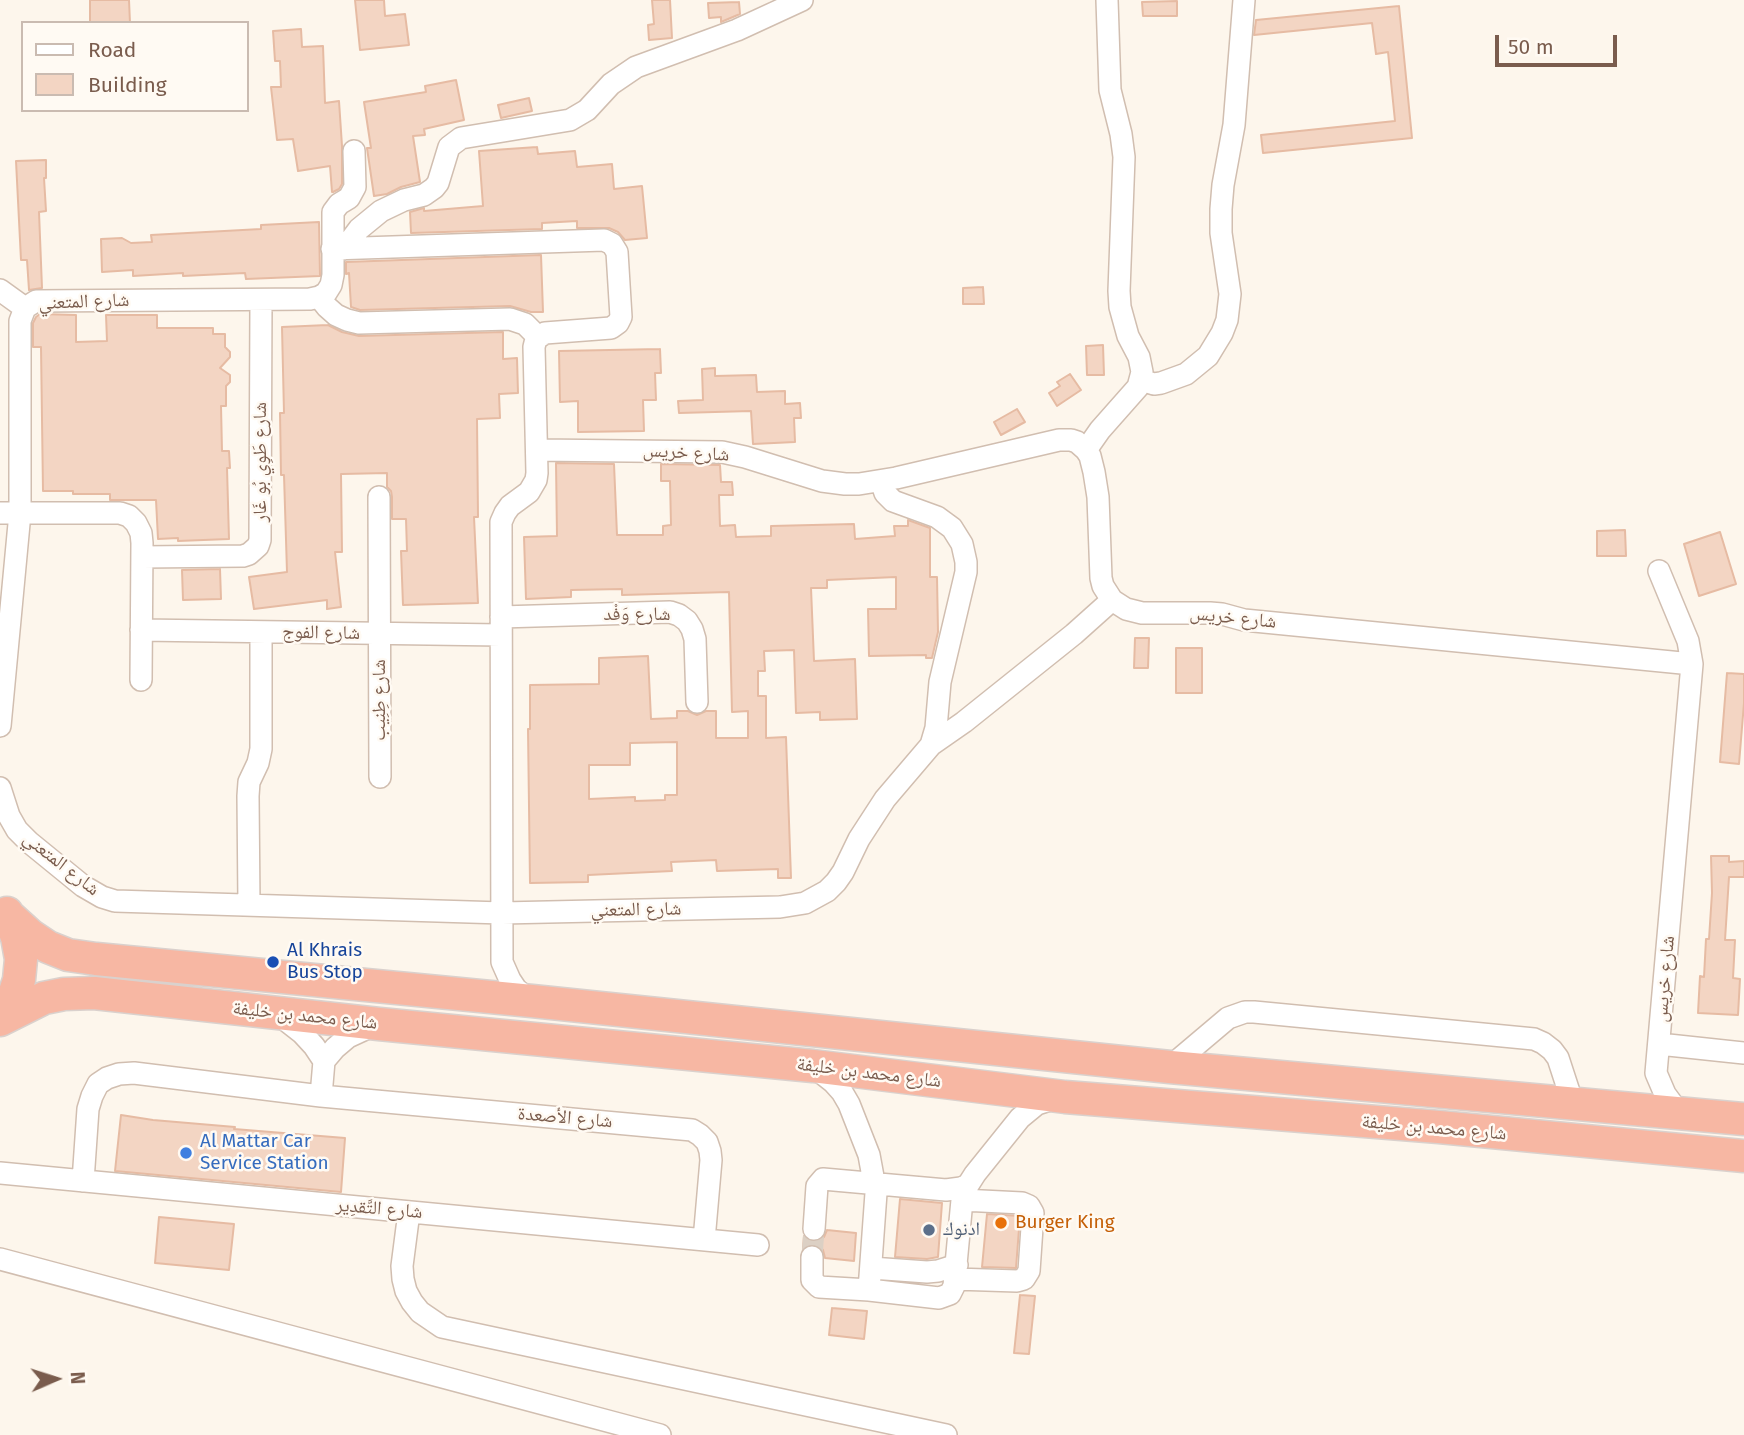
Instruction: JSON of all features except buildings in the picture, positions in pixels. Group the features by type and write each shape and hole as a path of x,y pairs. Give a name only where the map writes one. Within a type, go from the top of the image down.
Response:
{"highway":[{"name":"شارع محمد بن خليفة","path":"5,910 48,947 68,955 96,959 1170,1067 1744,1119"},
{"path":"0,1020 12,1001 19,980 21,959 18,937 5,910"},
{"name":"شارع محمد بن خليفة","path":"0,1020 44,998 94,993 813,1066 1065,1097 1425,1126 1744,1156"}],"street":[{"path":"338,249 381,211 404,200 424,195 434,188 449,147 460,138 569,120 587,110 611,84 636,67 737,30 802,0"},
{"path":"931,745 1064,642 1112,600 1101,578 1098,496 1092,462 1086,450 1108,420 1134,394 1141,380 1141,364 1128,336 1120,307 1124,157 1110,90 1107,0"},
{"path":"1141,380 1154,384 1171,381 1186,374 1208,356 1223,333 1227,320 1230,294 1221,233 1221,209 1235,113 1244,0"},
{"path":"354,151 355,187 349,198 333,212 338,249 331,285 326,293 319,297 327,307 337,315 359,323 510,319 525,324 538,337"},
{"path":"338,249 604,240 612,244 617,252 621,317 618,323 611,328 545,332 538,337 534,347 537,473 533,487 510,506 502,522 502,962 516,989 532,1001"},
{"path":"0,290 24,308"},
{"name":"شارع المتعني","path":"0,726 20,321 24,308 36,301 261,300 319,297"},
{"name":"شارع طَوِي بُو غَار","path":"142,557 243,556 258,545 261,300"},
{"name":"شارع خريس","path":"537,450 722,452 822,481 845,484 880,481 1065,439 1077,442 1086,450"},
{"name":"شارع المتعني","path":"0,788 9,816 17,830 29,842 83,886 102,897 128,902 502,913 780,907 805,903 827,891 836,882 871,819 931,745 936,728 940,682 966,572 965,553 957,535 945,522 893,501 885,493 880,481"},
{"name":"شارع طِنِيب","path":"379,497 380,777"},
{"path":"10,513 120,513 129,516 136,523 141,533 142,557 141,680"},
{"path":"1659,572 1688,641 1692,664"},
{"name":"شارع خريس","path":"1112,600 1118,606 1134,612 1210,613 1255,621 1692,664 1656,1073"},
{"name":"شارع وَفْد","path":"501,626 670,612 680,615 687,621 695,639 697,702"},
{"name":"شارع الفوج","path":"141,630 379,633 501,626"},
{"path":"249,905 248,796 249,782 261,749 261,632"},
{"path":"468,995 492,978 502,962"},
{"path":"274,1012 302,1033 324,1061"},
{"path":"1170,1067 1228,1018 1245,1012 1280,1014 1534,1039 1552,1049 1558,1058 1573,1104"},
{"path":"320,1096 324,1061 348,1037 379,1024"},
{"name":"شارع خريس","path":"1659,1044 1744,1053"},
{"path":"813,1066 834,1082 842,1092 869,1155 876,1193 869,1290"},
{"name":"شارع الأصعدة","path":"83,1181 88,1109 92,1096 98,1084 107,1077 134,1073 320,1096 692,1130 706,1142 711,1160 704,1240"},
{"path":"1620,1108 1644,1090 1656,1073"},
{"path":"1656,1073 1665,1094 1679,1113"},
{"path":"812,1257 812,1280 816,1286 945,1297 953,1291 965,1193 975,1174 1020,1118 1038,1104 1065,1097"},
{"name":"شارع التَّقدِير","path":"0,1173 758,1245"},
{"path":"814,1229 819,1182 827,1179 961,1188 965,1193 1022,1203 1029,1206 1033,1213 1030,1271 1021,1281 956,1272 871,1268"},
{"path":"410,1212 401,1266 403,1279 412,1303 442,1326 946,1435"},
{"path":"0,1259 660,1435"}],"tunnel":[{"path":"812,1257 814,1229"}],"place":[{"name":"Al Khrais Bus Stop","path":"273,962"},
{"name":"Al Mattar Car Service Station","path":"186,1153"},
{"name":"Burger King","path":"1001,1223"},
{"name":"ادنوك","path":"929,1230"}]}
